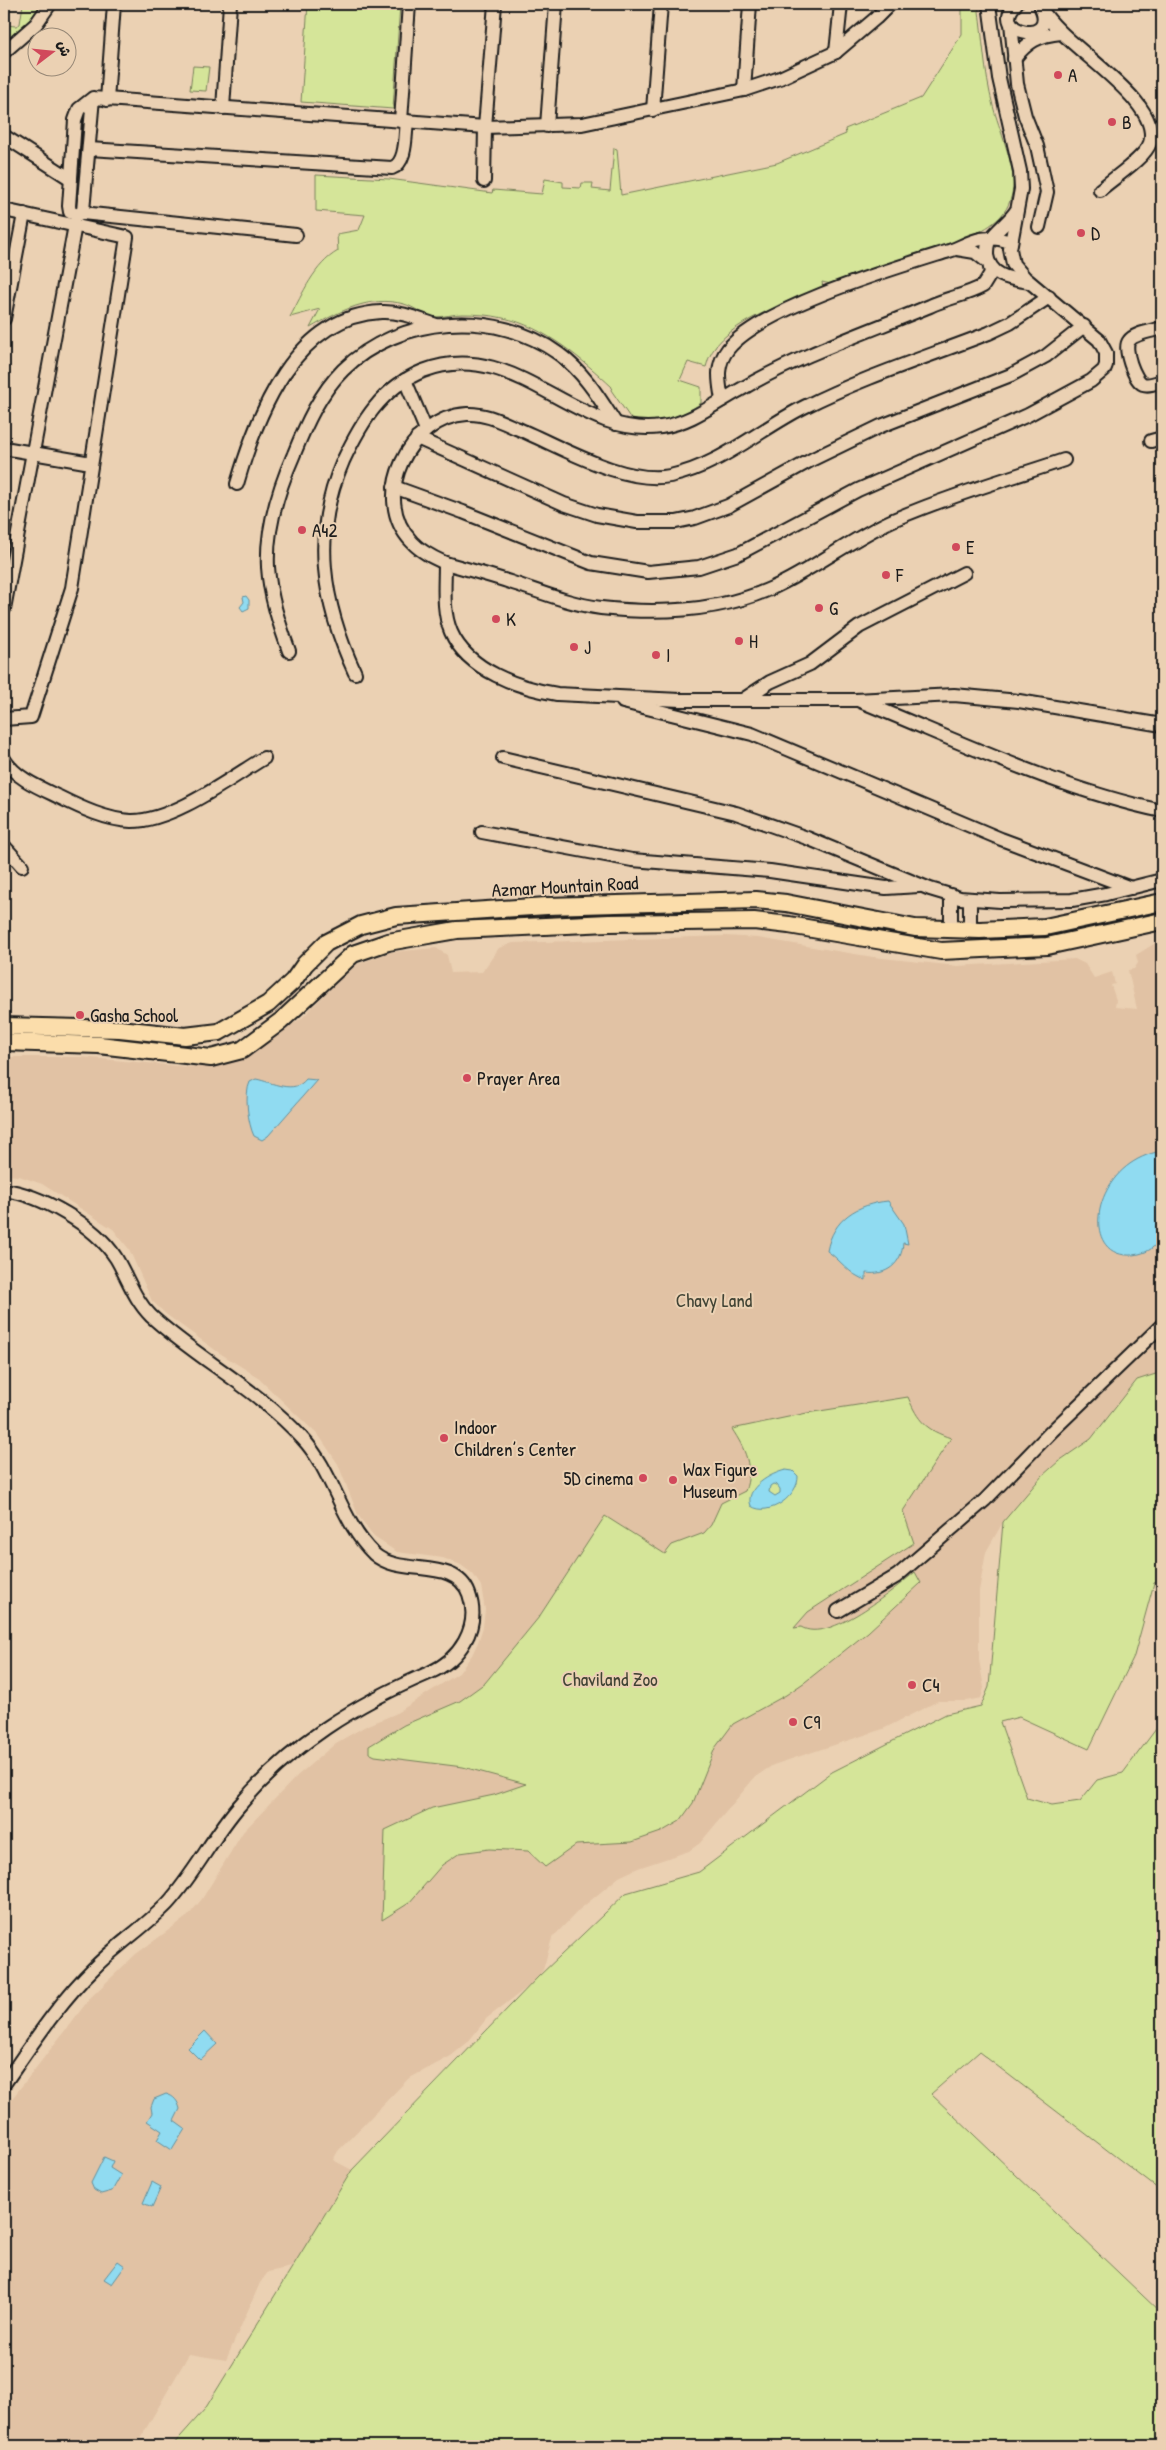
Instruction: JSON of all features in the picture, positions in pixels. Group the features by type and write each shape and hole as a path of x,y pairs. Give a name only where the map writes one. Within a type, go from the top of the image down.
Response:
{"main road":[{"name":"Azmar Mountain Road","path":"4,1026 120,1028 186,1036 219,1032 268,1004 294,981 317,951 333,939 361,925 396,916 547,906 756,900 786,903 915,928 970,930 1045,928 1162,902"},
{"name":"Azmar Mountain Road","path":"4,1042 99,1045 211,1058 242,1050 282,1021 353,954 388,942 456,930 529,926 746,921 789,925 941,951 1047,946 1162,921"}],"street":[{"path":"4,52 36,24 50,4"},
{"path":"107,100 114,4"},
{"path":"223,108 230,4"},
{"path":"89,149 392,168 398,165 402,159 409,4"},
{"path":"484,180 485,127 495,4"},
{"path":"547,126 556,4"},
{"path":"653,110 661,4"},
{"path":"744,90 750,4"},
{"path":"836,52 841,4"},
{"path":"296,235 82,213 73,214 69,209 76,114 82,104 93,98 485,127 582,124 744,90 780,78 836,52 890,4"},
{"path":"355,673 335,625 328,599 324,547 326,522 338,473 363,422 390,390 405,380 435,366 467,362 481,364 507,371 616,424 642,429 674,425 688,420 769,372 868,330 979,288 994,287 1006,278 1012,260 1011,242 1021,189 1020,171 999,78 989,4"},
{"path":"1010,4 1017,84 1025,116 1037,146 1047,192 1039,227"},
{"path":"1016,4 1011,20 1014,28 1024,33 1035,31 1042,23 1039,6"},
{"path":"1039,6 1061,33 1131,96 1144,111 1150,122 1150,143 1144,153 1100,190"},
{"path":"1014,59 1025,44 1048,34 1061,33"},
{"path":"82,213 93,98"},
{"path":"4,136 71,179"},
{"path":"979,288 990,278 987,248 991,238 1006,224 1017,208"},
{"path":"4,210 127,236 72,588 31,717 4,719"},
{"path":"4,319 24,214"},
{"path":"4,609 75,225"},
{"path":"722,400 718,379 720,363 728,349 747,331 816,298 856,282 957,249 976,240 991,238 1011,242"},
{"path":"957,249 975,252 989,263 996,273 1006,278 1030,282"},
{"path":"989,263 1012,260"},
{"path":"394,487 463,512 591,563 648,572 699,567 738,554 858,490 1001,428 1091,381 1104,370 1107,360 1104,347 1084,326 1020,274 1012,260"},
{"path":"1048,297 1024,315 989,334 852,385 804,407 713,461 668,476 644,476 613,470 494,419 479,415 449,418 433,424 422,434 401,462 394,487 396,510 406,534 420,549 445,563 582,606 654,611 708,607 759,594 773,588 866,533 893,520 940,501 1064,460"},
{"path":"381,312 396,324 396,336"},
{"path":"237,484 247,451 263,411 288,366 301,350 333,326 366,314 381,312 410,315 438,325"},
{"path":"289,651 274,610 268,565 274,516 289,465 310,416 331,384 358,357 396,336 438,325 478,324 515,332 544,345 558,354 580,374 616,424"},
{"path":"405,380 422,434 564,504 596,515 637,522 676,522 695,518 728,506 805,464 881,426 1011,375 1046,356 1084,326"},
{"path":"1162,328 1134,337 1129,341 1127,348 1134,375 1139,381 1146,385 1162,381"},
{"path":"4,448 91,463"},
{"path":"445,563 447,616 451,632 461,649 483,667 519,685 558,694 743,700 856,700 954,695 1046,705 1162,725"},
{"path":"743,700 770,682 810,664 860,627 964,573"},
{"path":"598,696 752,734 1002,839 1131,888"},
{"path":"856,700 1055,781 1162,812"},
{"path":"4,759 7,765 32,785 88,811 130,821 155,819 172,812 264,758"},
{"path":"503,758 736,813 808,838 922,886 970,900 1072,900 1162,880"},
{"path":"482,832 632,860 770,870 886,888 922,886"},
{"path":"4,846 22,866"},
{"path":"951,896 951,929"},
{"path":"970,900 970,930"},
{"path":"4,1190 24,1194 50,1206 96,1236 112,1252 137,1299 151,1316 270,1406 303,1438 321,1463 354,1529 376,1555 395,1566 440,1571 450,1574 466,1587 472,1605 472,1615 464,1643 448,1663 345,1714 290,1754 261,1781 220,1830 169,1902 109,1953 87,1975 54,2014 4,2084"},
{"path":"838,1611 898,1576 985,1500 1052,1431 1162,1325"}],"shaded area":[{"name":"Chavy Land","path":"725,936 758,938 873,957 957,966 1075,959 1085,964 1094,978 1112,972 1115,984 1111,985 1116,1000 1115,1007 1137,1009 1128,970 1134,969 1138,963 1136,955 1162,939 1162,1372 1137,1380 1091,1440 1059,1461 1042,1476 1003,1522 986,1552 979,1591 979,1660 984,1688 981,1698 966,1701 938,1701 883,1729 773,1765 755,1777 700,1843 689,1851 638,1868 619,1877 579,1910 552,1938 543,1970 533,1983 487,2018 468,2042 451,2056 408,2079 338,2151 333,2160 352,2170 310,2263 268,2272 260,2283 226,2360 189,2354 136,2446 4,2446 4,2109 91,1997 136,1954 188,1916 202,1899 243,1832 297,1776 336,1743 364,1727 395,1714 459,1673 472,1655 478,1642 483,1627 485,1610 481,1586 473,1574 461,1565 443,1558 397,1552 374,1537 358,1515 338,1464 320,1437 256,1376 218,1352 167,1315 152,1301 129,1249 113,1229 42,1184 19,1176 4,1175 4,1057 80,1057 190,1067 202,1065 235,1059 262,1044 302,1018 344,975 358,964 391,952 436,948 447,955 451,973 482,972 499,948 513,943"}],"green space":[{"path":"23,4 42,4 26,24 4,45 4,25 16,26 20,24"},
{"path":"308,4 400,4 393,109 301,102"},
{"path":"962,4 978,4 990,93 1012,169 1013,187 1011,197 1004,212 993,223 971,236 831,284 822,282 823,289 754,317 737,327 723,338 712,352 706,367 688,362 680,380 701,387 701,403 677,416 659,421 631,419 611,390 612,387 576,355 533,328 503,318 467,314 435,317 404,304 391,302 367,303 355,306 310,328 320,309 290,317 316,272 322,264 338,251 337,234 359,230 365,215 316,211 316,175 389,179 492,193 493,190 542,194 545,179 563,182 563,187 581,188 582,183 593,183 592,189 610,191 614,148 617,149 621,195 777,163 846,134 845,129 921,98 962,34"},
{"path":"193,66 209,67 206,91 190,90"},
{"path":"1162,1372 1162,1578 1154,1583 1134,1656 1089,1749 1019,1717 1000,1722 1027,1798 1052,1805 1080,1801 1097,1780 1123,1773 1162,1721 1162,2192 979,2052 931,2094 1162,2314 1162,2446 172,2446 205,2409 352,2170 538,1977 626,1893 699,1872 832,1772 946,1714 981,1706 989,1687 1003,1522 1042,1476 1059,1461 1091,1439 1137,1380"},
{"name":"Chaviland Zoo","path":"908,1397 915,1412 924,1424 935,1432 951,1438 903,1511 914,1543 808,1612 794,1628 801,1627 813,1630 828,1628 844,1622 877,1602 915,1572 921,1583 868,1632 805,1682 786,1695 733,1724 715,1748 693,1803 680,1821 661,1832 632,1842 576,1845 545,1867 528,1851 489,1849 460,1853 442,1865 409,1903 382,1920 385,1830 432,1808 494,1795 526,1784 463,1767 375,1756 369,1753 369,1746 404,1725 460,1701 485,1683 539,1617 605,1516 665,1554 672,1545 704,1533 711,1525 721,1503 745,1491 748,1482 747,1458 732,1429 807,1413"}],"water":[{"path":"246,596 249,600 249,608 243,611 240,607 244,602 243,597"},
{"path":"256,1079 289,1087 301,1084 306,1079 317,1080 268,1136 262,1140 254,1136 248,1109 248,1087 250,1082"},
{"path":"1162,1151 1163,1206 1158,1241 1146,1252 1119,1254 1106,1245 1100,1230 1100,1212 1106,1192 1118,1174 1137,1159"},
{"path":"888,1201 904,1224 908,1244 903,1243 900,1257 892,1267 880,1273 866,1273 866,1280 855,1275 827,1251 830,1240 835,1230 848,1215 866,1206"},
{"path":"786,1470 793,1471 798,1476 794,1490 782,1503 774,1507 758,1509 751,1506 751,1493 755,1487 766,1478","holes":["773,1484 777,1485 780,1493 775,1496 769,1492 770,1486"]},
{"path":"205,2031 217,2044 200,2060 188,2048"},
{"path":"166,2094 175,2099 180,2109 174,2121 185,2129 172,2150 157,2140 162,2131 147,2121 152,2113 151,2107 154,2099"},
{"path":"104,2157 113,2161 110,2168 121,2175 112,2191 101,2194 94,2190 91,2183"},
{"path":"152,2182 161,2187 152,2207 143,2203"},
{"path":"118,2261 125,2266 112,2284 104,2279"}],"place":[{"name":"A","path":"1058,75"},
{"name":"B","path":"1112,122"},
{"name":"D","path":"1081,233"},
{"name":"A42","path":"302,530"},
{"name":"E","path":"956,547"},
{"name":"F","path":"886,575"},
{"name":"G","path":"819,608"},
{"name":"K","path":"496,619"},
{"name":"H","path":"739,641"},
{"name":"J","path":"574,647"},
{"name":"I","path":"656,655"},
{"name":"Gasha School","path":"80,1015"},
{"name":"Prayer Area","path":"467,1078"},
{"name":"Indoor Children’s Center","path":"444,1438"},
{"name":"5D cinema","path":"643,1478"},
{"name":"Wax Figure Museum","path":"673,1480"},
{"name":"C4","path":"912,1685"},
{"name":"C9","path":"793,1722"}]}
